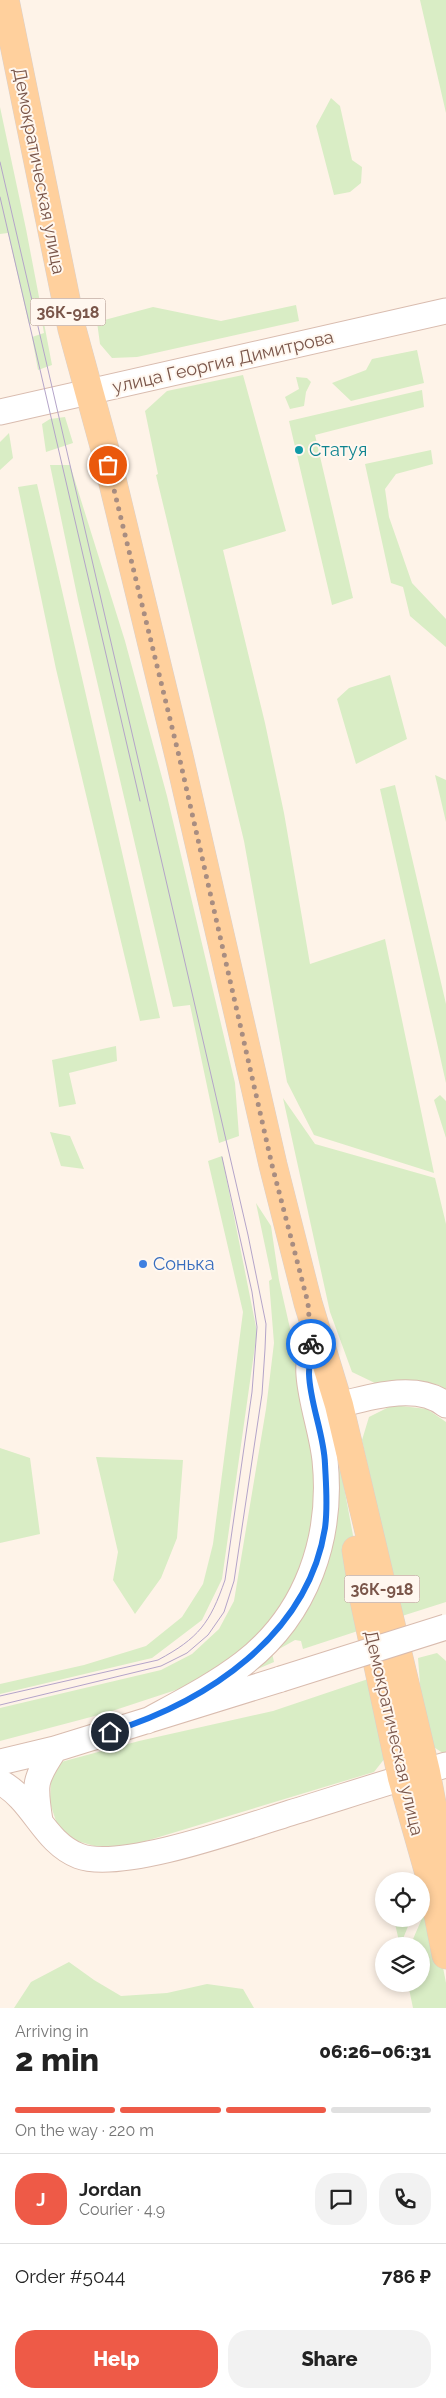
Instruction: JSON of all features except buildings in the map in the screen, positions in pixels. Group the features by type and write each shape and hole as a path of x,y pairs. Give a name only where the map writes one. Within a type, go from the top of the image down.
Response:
{"main road":[{"name":"Демократическая улица","path":"5,0 52,240 72,330 104,446 179,756 272,1165 308,1303 339,1406 424,1772 446,1877"},
{"name":"улица Георгия Димитрова","path":"0,412 446,311"},
{"name":"Демократическая улица","path":"308,1303 311,1344 349,1502 364,1600 424,1772 432,1884 446,1955"},
{"path":"147,1721 206,1689 245,1662 269,1641 305,1588 319,1552 325,1528 326,1503 325,1460 309,1375 311,1344"},
{"path":"339,1406 368,1397 415,1393 438,1399 446,1405"},
{"path":"0,1762 55,1749 446,1627"},
{"path":"40,1821 36,1793 39,1772 55,1749"},
{"path":"0,1782 23,1799 49,1836 61,1846 80,1856 112,1860 188,1844 424,1772"}],"green space":[{"path":"420,0 446,0 446,113"},
{"path":"331,98 340,106 352,160 362,167 361,183 350,192 334,195 316,126"},
{"path":"0,107 52,365 38,370 32,337 44,333 42,322 29,324 8,233 0,234"},
{"path":"296,305 299,321 137,357 112,358 100,344 97,322 153,307 221,321"},
{"path":"417,350 424,383 351,401 332,383 366,370 372,359"},
{"path":"243,375 286,531 223,550 265,723 284,813 310,964 385,939 434,1173 314,1135 287,1082 244,841 156,475 158,474 145,411 167,391"},
{"path":"296,377 307,378 311,382 306,392 304,406 290,409 285,397 299,389"},
{"path":"422,390 424,407 315,435 353,598 332,605 289,421"},
{"path":"65,417 73,443 46,452 42,424 50,419"},
{"path":"9,433 13,458 0,470 0,442"},
{"path":"431,450 433,464 396,474 385,489 389,517 412,583 446,619 446,647 410,616 403,587 391,583 365,464"},
{"path":"50,465 70,465 125,641 167,796 235,1083 239,1136 219,1143 190,1005 173,1007 78,600"},
{"path":"37,484 160,1018 140,1021 56,669 18,487"},
{"path":"390,675 407,739 356,764 337,699 349,688"},
{"path":"435,775 446,780 446,822"},
{"path":"395,785 446,1004 446,1083 380,789"},
{"path":"116,1046 117,1061 69,1073 76,1104 59,1107 52,1060"},
{"path":"440,1095 446,1101 446,1138 434,1100"},
{"path":"283,1098 315,1144 435,1178 446,1224 446,1390 439,1385 410,1380 377,1384 352,1372 330,1312"},
{"path":"50,1132 70,1136 84,1169 61,1166"},
{"path":"222,1156 257,1332 222,1579 202,1620 152,1658 0,1694 0,1684 84,1665 146,1646 182,1617 203,1584 213,1544 243,1312 208,1161"},
{"path":"256,1203 271,1226 279,1280 309,1412 318,1472 319,1553 272,1633 188,1686 106,1713 0,1741 0,1708 161,1670 192,1654 219,1629 234,1601 266,1409 274,1343 269,1281 272,1279"},
{"path":"393,1405 427,1409 446,1422 446,1602 402,1616 362,1440 369,1417"},
{"path":"0,1448 30,1458 40,1534 0,1543"},
{"path":"332,1451 339,1460 370,1627 303,1649 301,1641 295,1640 272,1653 274,1662 253,1671 283,1631"},
{"path":"96,1457 183,1460 177,1538 161,1578 135,1614 113,1580 118,1552"},
{"path":"437,1653 446,1661 446,1755 432,1746 423,1723 418,1658"},
{"path":"380,1675 389,1753 374,1772 136,1844 101,1848 74,1840 58,1827 50,1803 51,1774 61,1762 139,1741 273,1711"},
{"path":"430,1900 446,1983 446,2008 413,2008 410,1992 430,1992 430,1937 414,1937 418,1927 430,1927"},
{"path":"396,1927 408,1927 404,1937 398,1937"},
{"path":"69,1962 121,1996 167,1993 207,1984 243,1989 254,2008 14,2008 31,1982"}],"tram line":[{"path":"0,162 248,1235 266,1324 262,1394 234,1581 224,1612 208,1635 187,1653 161,1666 0,1705"},
{"path":"0,197 140,801"},
{"path":"0,1696 158,1660 184,1644 193,1636 201,1628 214,1608 225,1580 252,1392 257,1327 252,1292 222,1157"}],"way so far":[{"path":"108,465 179,756 272,1165 308,1303 311,1344"}],"place":[{"name":"Статуя","path":"299,450"},
{"name":"Сонька","path":"143,1264"}],"route":[{"path":"110,1732 147,1721 206,1689 245,1662 269,1641 296,1605 305,1588 318,1556 325,1528 326,1503 325,1460 309,1375 311,1344"}]}
